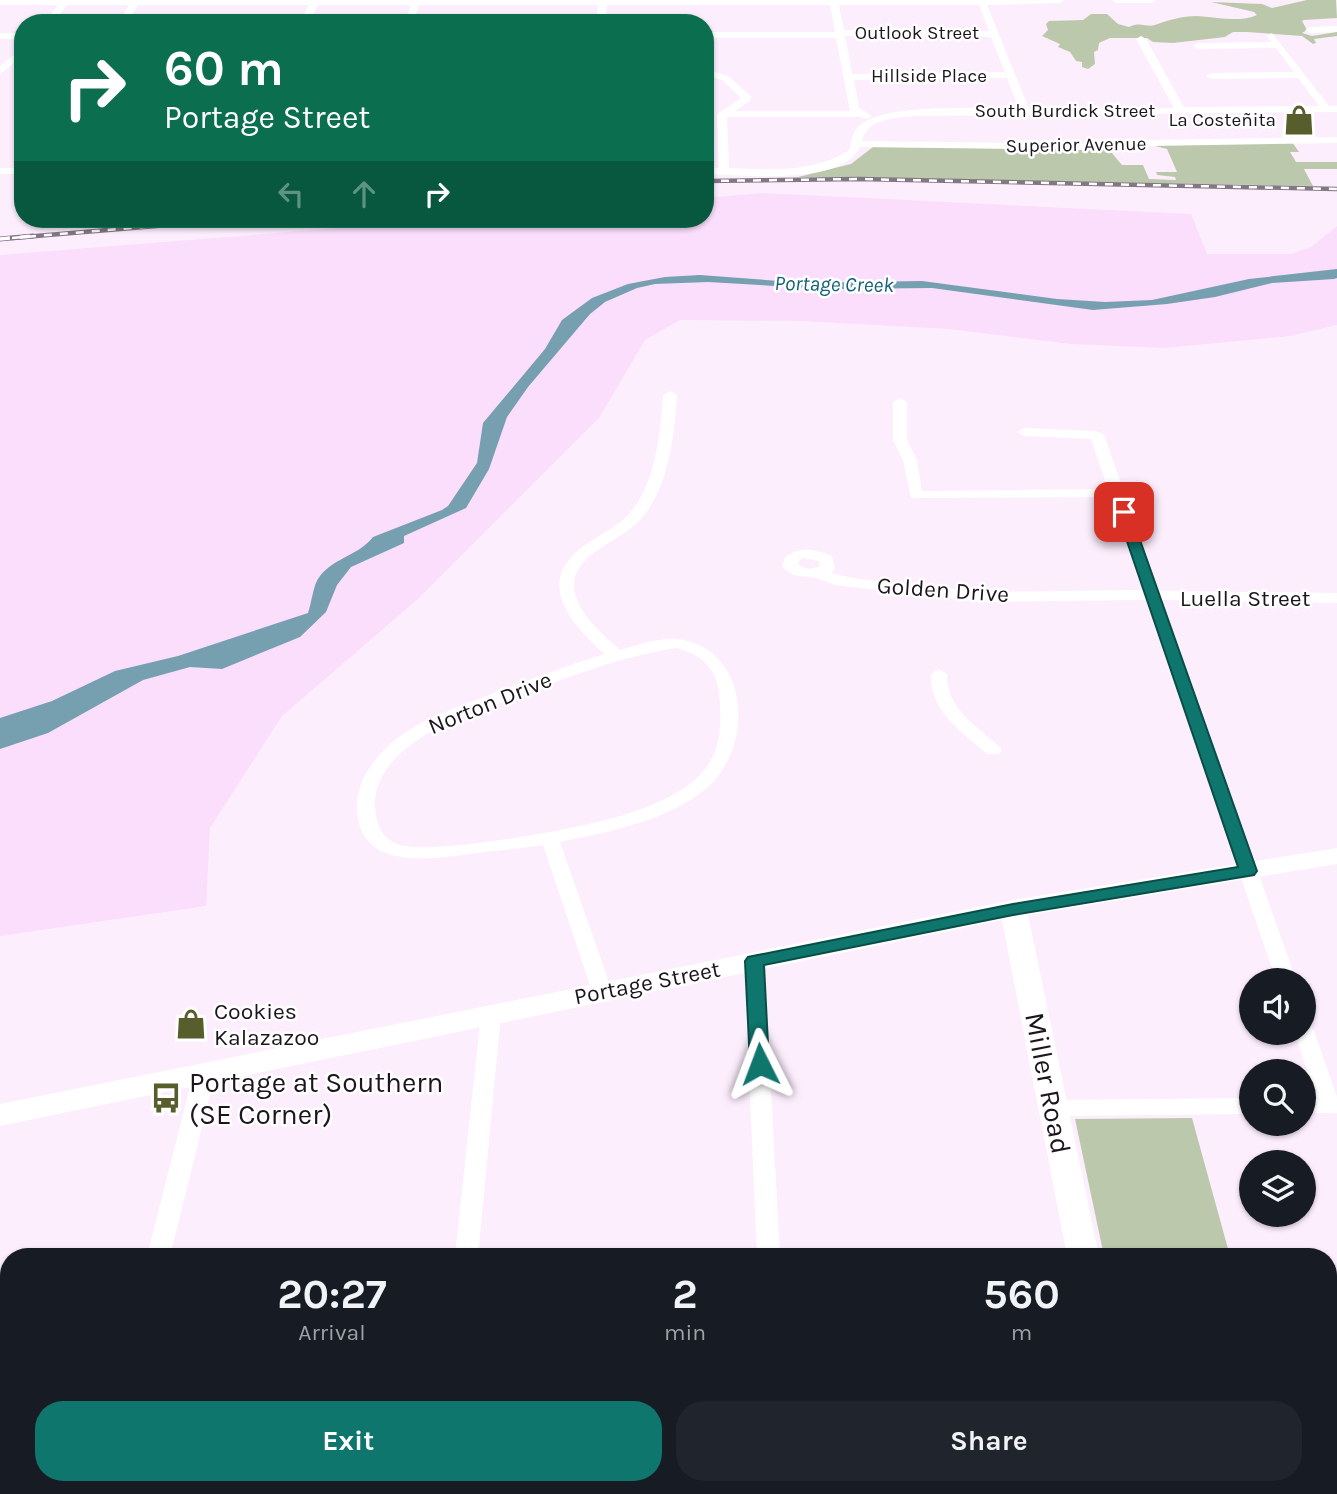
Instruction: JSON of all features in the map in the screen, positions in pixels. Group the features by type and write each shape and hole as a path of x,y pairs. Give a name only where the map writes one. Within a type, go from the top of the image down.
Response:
{"main road":[{"name":"Portage Street","path":"0,1115 1013,909 1337,856"},
{"name":"Miller Road","path":"1013,909 1081,1248"}],"street":[{"path":"0,2 1060,0"},
{"path":"1116,0 1152,0"},
{"path":"834,1 854,109 860,114"},
{"path":"55,14 65,2"},
{"path":"309,14 315,2"},
{"path":"411,14 416,2"},
{"path":"982,2 1025,112"},
{"path":"1310,30 1337,29"},
{"name":"Outlook Street","path":"714,35 994,34"},
{"path":"1272,36 1301,75 1332,109"},
{"path":"1141,39 1180,110"},
{"path":"1198,46 1278,45"},
{"path":"0,71 14,59"},
{"path":"714,75 725,78 765,114"},
{"name":"Hillside Place","path":"847,77 1011,75"},
{"path":"1211,76 1301,75"},
{"path":"722,114 747,98"},
{"name":"South Burdick Street","path":"877,120 915,113 1332,109"},
{"path":"722,114 860,114 877,120"},
{"path":"722,114 724,172"},
{"path":"714,172 797,171 831,164 848,156 857,144 862,130 877,120"},
{"name":"Superior Avenue","path":"857,144 1085,147 1151,143 1337,140"},
{"path":"602,991 550,839 630,817 677,800 712,773 725,747 729,714 724,673 706,653 674,643 615,654 576,618 566,592 566,577 576,561 586,551 626,525 640,510 652,489 667,437 670,396"},
{"path":"900,402 900,440 910,460 916,495 1117,493"},
{"path":"1024,432 1097,435 1282,968"},
{"name":"Golden Drive","path":"818,573 835,580 858,584 981,597 1153,595"},
{"name":"Luella Street","path":"1153,595 1337,598"},
{"name":"Norton Drive","path":"550,839 419,855 402,852 376,839 368,828 366,799 371,781 387,757 428,726 615,654"},
{"path":"939,674 943,700 952,712 993,750"},
{"path":"754,961 769,1248"},
{"path":"467,1248 491,1014"},
{"path":"1309,1045 1333,1105"},
{"path":"160,1248 204,1075"},
{"path":"1052,1108 1239,1106"}],"shaded area":[{"path":"763,193 1191,214 1207,254 1291,254 1311,247 1337,226 1337,325 1290,336 1164,348 1071,344 949,329 803,321 680,320 645,340 599,418 418,599 282,716 210,828 206,906 0,936 0,255 340,228 714,228 714,197"}],"green space":[{"path":"1307,0 1336,0 1337,18 1304,20 1302,21 1307,30 1302,33 1312,36 1337,32 1337,36 1314,39 1316,43 1313,44 1302,36 1247,32 1173,43 1153,42 1147,38 1110,38 1099,43 1098,50 1094,52 1095,64 1088,69 1082,67 1082,62 1076,61 1070,52 1058,47 1060,44 1042,36 1048,30 1046,24 1049,21 1083,20 1091,14 1107,14 1118,24 1129,27 1152,26 1186,17 1235,19 1257,15 1211,2 1262,4 1272,8"},
{"path":"1292,142 1299,152 1290,152 1296,162 1337,162 1337,169 1304,169 1313,186 798,177 851,164 873,147 1095,148 1111,152 1122,165 1143,165 1149,179 1176,180 1175,177 1157,175 1156,172 1177,172 1167,149 1151,145"},
{"path":"1192,1118 1228,1248 1102,1248 1075,1119"}],"water":[{"name":"Portage Creek","path":"1337,269 1337,278 1334,279 1272,283 1215,297 1093,310 932,288 826,289 708,282 655,284 637,288 605,302 590,314 528,387 507,417 489,469 466,508 404,536 404,543 351,567 337,585 326,612 300,637 222,669 190,667 143,680 48,733 0,749 0,718 52,701 115,671 178,656 308,613 318,579 332,565 361,548 373,537 448,506 477,463 483,423 545,349 562,320 592,298 628,284 665,277 700,275 806,283 922,281 1057,299 1105,302 1152,300 1249,279"}],"railway":[{"path":"714,181 859,179 1337,189"},
{"path":"12,238 132,228"},
{"path":"0,239 33,236"}],"place":[{"name":"La Costeñita","path":"1299,120"},
{"name":"Cookies Kalazazoo","path":"191,1024"},
{"name":"Portage at Southern (SE Corner)","path":"166,1098"}],"route":[{"path":"760,1064 754,961 1013,909 1248,871 1124,512"}]}
